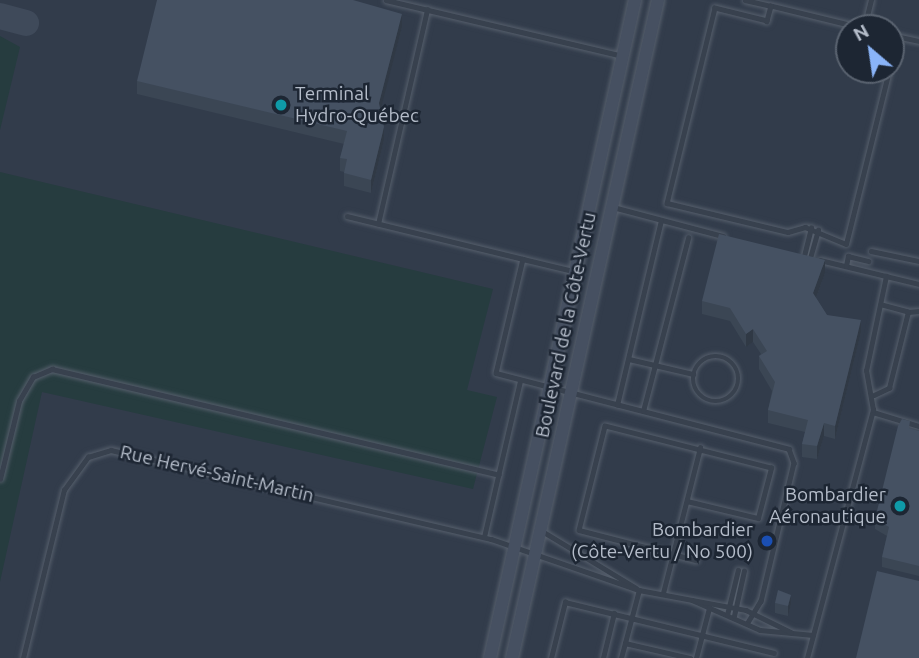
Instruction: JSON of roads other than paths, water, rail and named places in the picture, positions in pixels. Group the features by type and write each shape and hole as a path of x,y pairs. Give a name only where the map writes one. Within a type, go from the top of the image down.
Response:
{"street":[{"name":"Boulevard de la Côte-Vertu","path":"490,658 635,0"},
{"name":"Boulevard de la Côte-Vertu","path":"512,658 658,0"}],"lane":[{"path":"386,0 623,56"},
{"path":"745,0 835,21"},
{"path":"771,6 767,20 715,8 667,203 788,232 811,228 846,244 886,84"},
{"path":"378,224 427,10"},
{"path":"612,207 727,237"},
{"path":"347,216 575,271"},
{"path":"617,405 661,221"},
{"path":"804,256 811,228"},
{"path":"804,256 818,230"},
{"path":"643,411 688,238"},
{"path":"871,251 919,261"},
{"path":"804,256 919,284"},
{"path":"846,267 848,256 869,261"},
{"path":"523,259 496,373 549,389 782,445 794,457 754,613 748,623"},
{"path":"807,658 873,412 874,395 866,371 886,276"},
{"path":"881,305 908,312 919,311"},
{"path":"874,395 889,388 908,312"},
{"path":"716,356 731,361 740,381 727,400 712,403 699,396 693,374 701,361 716,356"},
{"path":"629,359 693,374"},
{"path":"0,479 19,401 33,376 52,369 499,475"},
{"path":"484,537 520,381"},
{"path":"873,412 919,426"},
{"path":"687,501 758,518 771,468 701,448 605,426 579,530 696,560"},
{"path":"663,593 701,448"},
{"name":"Rue Hervé-Saint-Martin","path":"23,658 64,490 77,466 98,452 136,452 484,537 639,590"},
{"path":"541,530 639,590 736,607 791,632"},
{"path":"727,615 741,571 734,616"},
{"path":"621,658 639,590"},
{"path":"691,600 709,610 734,616 748,623 813,635"},
{"path":"696,658 711,601"},
{"path":"551,658 565,602 774,653"},
{"path":"603,658 614,613"},
{"path":"625,642 690,658"}],"place":[{"name":"Terminal Hydro-Québec","path":"281,105"},
{"name":"Bombardier Aéronautique","path":"900,506"},
{"name":"Bombardier (Côte-Vertu / No 500)","path":"767,541"}]}
